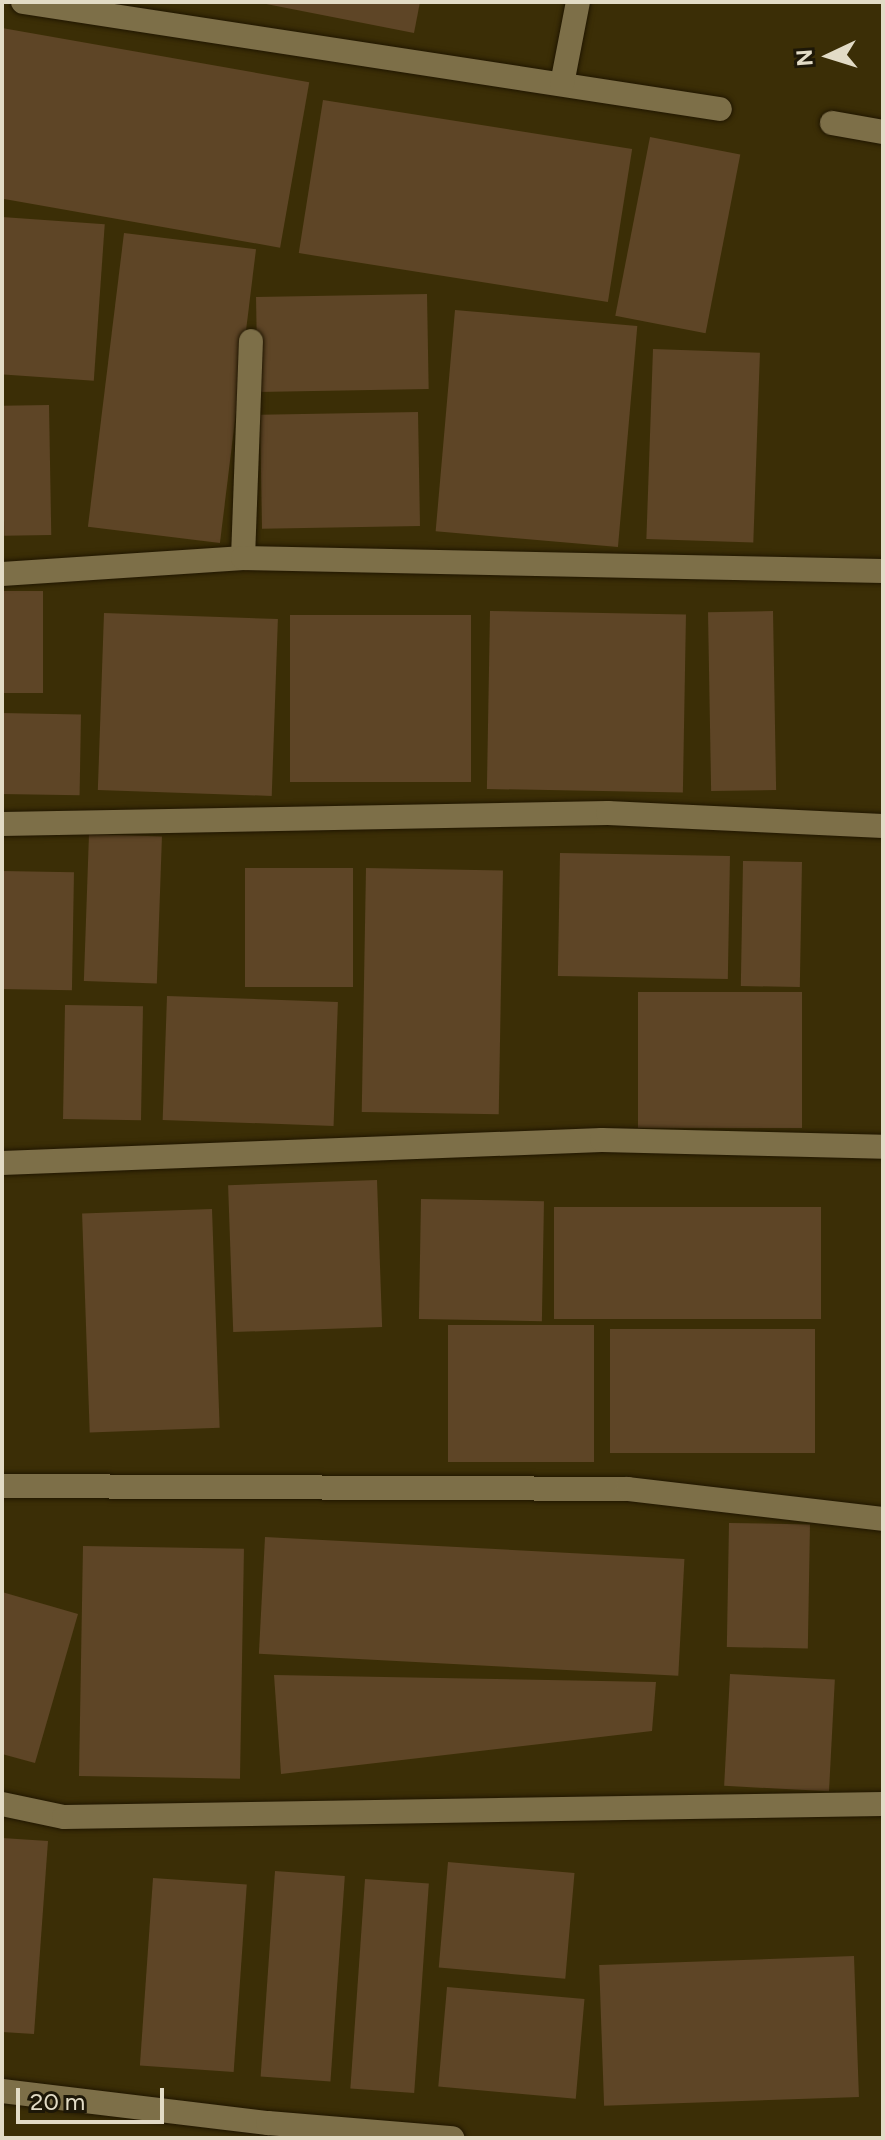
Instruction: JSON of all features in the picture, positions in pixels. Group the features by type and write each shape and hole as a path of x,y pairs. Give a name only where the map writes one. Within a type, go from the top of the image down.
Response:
{"street":[{"path":"23,2 720,109"},
{"path":"562,84 578,2"},
{"path":"832,123 883,132"},
{"path":"243,558 251,341"},
{"path":"2,574 243,558 883,571"},
{"path":"2,824 608,813 883,826"},
{"path":"2,1163 602,1140 883,1147"},
{"path":"2,1486 628,1489 883,1519"},
{"path":"2,1804 64,1817 883,1804"},
{"path":"2,2091 268,2123 452,2138"}],"building":[{"path":"256,2 420,2 414,33"},
{"path":"2,28 309,82 280,248 2,199"},
{"path":"323,100 632,149 608,302 299,253"},
{"path":"650,137 740,155 706,333 615,316"},
{"path":"2,217 105,224 94,381 2,374"},
{"path":"124,233 256,249 220,543 88,527"},
{"path":"427,294 429,389 258,392 256,297"},
{"path":"455,310 637,326 618,547 436,531"},
{"path":"653,349 760,353 753,543 646,539"},
{"path":"49,405 51,535 4,536 2,406"},
{"path":"418,412 420,526 262,529 260,415"},
{"path":"2,591 43,591 43,693 2,693"},
{"path":"490,611 686,614 683,792 487,789"},
{"path":"773,611 776,790 711,791 708,612"},
{"path":"104,613 278,619 272,796 98,790"},
{"path":"290,615 471,615 471,782 290,782"},
{"path":"2,713 81,714 80,795 2,794"},
{"path":"89,834 162,837 157,983 84,981"},
{"path":"560,853 730,856 728,979 558,976"},
{"path":"743,861 802,862 800,987 741,986"},
{"path":"245,868 353,868 353,987 245,987"},
{"path":"366,868 503,870 499,1114 362,1112"},
{"path":"2,871 74,872 72,990 2,989"},
{"path":"638,992 802,992 802,1128 638,1128"},
{"path":"167,996 338,1002 334,1126 163,1120"},
{"path":"65,1005 143,1006 141,1120 63,1119"},
{"path":"377,1180 382,1327 233,1332 228,1185"},
{"path":"421,1199 544,1201 542,1321 419,1319"},
{"path":"554,1207 821,1207 821,1319 554,1319"},
{"path":"212,1209 220,1428 90,1432 82,1214"},
{"path":"448,1325 594,1325 594,1462 448,1462"},
{"path":"610,1329 815,1329 815,1453 610,1453"},
{"path":"729,1523 810,1524 808,1648 727,1647"},
{"path":"265,1537 684,1559 678,1676 259,1654"},
{"path":"83,1546 244,1549 240,1779 79,1776"},
{"path":"2,1592 78,1614 35,1763 2,1754"},
{"path":"730,1674 835,1679 829,1791 724,1786"},
{"path":"274,1675 656,1682 652,1731 281,1774"},
{"path":"2,1838 48,1841 34,2034 2,2032"},
{"path":"448,1862 575,1873 565,1979 439,1968"},
{"path":"275,1871 345,1876 330,2081 261,2076"},
{"path":"153,1878 247,1885 234,2072 140,2066"},
{"path":"365,1879 429,1883 414,2093 350,2088"},
{"path":"854,1956 859,2097 604,2106 599,1965"},
{"path":"447,1987 584,1999 576,2099 438,2087"}]}
